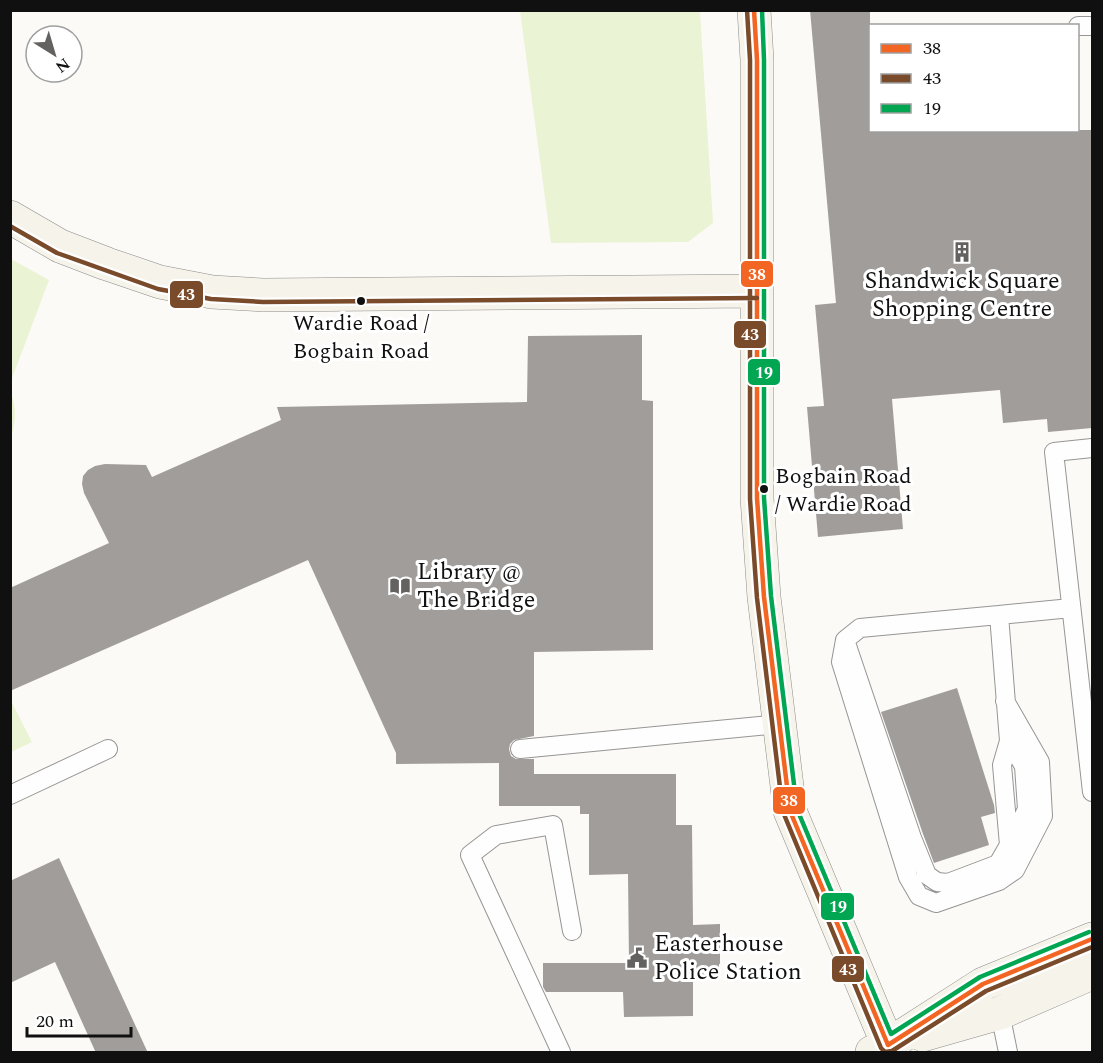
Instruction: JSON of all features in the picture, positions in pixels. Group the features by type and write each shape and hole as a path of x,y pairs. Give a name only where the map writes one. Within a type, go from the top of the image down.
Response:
{"street":[{"path":"754,10 757,60 757,498 764,597 779,724 790,811 880,1049"},
{"path":"10,217 60,246 107,264 160,282 212,292 275,295 758,291"},
{"path":"880,1049 983,984 1092,939"},
{"path":"880,1049 1000,1014 1092,973"}],"lane":[{"path":"1092,448 1053,452 1092,792"},
{"path":"1005,701 1040,762 1043,816 1015,870 999,881 936,903 919,896 908,877 841,662 845,640 860,628 1071,608"},
{"path":"845,640 912,838 927,875 937,882 948,883 998,864 1010,845 1002,765 1009,741 999,615"},
{"path":"520,749 779,724"},
{"path":"10,795 108,750"},
{"path":"561,1053 470,855 496,836 553,825 572,931"},
{"path":"983,984 1000,1014 1008,1053"}],"green space":[{"path":"520,11 700,11 713,223 688,242 551,243"},
{"path":"11,259 49,280 11,381"},
{"path":"10,391 15,414 11,437"},
{"path":"11,701 32,742 10,752"}],"building":[{"name":"Shandwick Square Shopping Centre","path":"810,10 870,10 869,132 1079,132 1079,130 1092,130 1092,428 1048,432 1047,419 1003,423 1000,390 892,399 903,529 818,537 807,407 824,406 815,305 836,303"},
{"path":"642,335 642,400 653,401 653,650 534,652 534,736 514,740 509,749 511,756 516,759 534,759 534,774 676,774 676,825 692,825 693,925 720,924 719,977 693,977 693,1016 624,1017 623,992 546,992 543,987 543,963 629,963 628,874 589,875 589,814 580,814 580,806 499,806 499,763 396,764 396,753 308,560 10,691 10,588 109,543 84,493 82,484 83,476 95,466 105,464 146,465 152,477 281,420 277,407 527,402 528,336"},
{"path":"957,688 995,813 981,817 989,845 934,863 881,712"},
{"path":"59,858 148,1053 96,1053 55,962 10,983 10,881"}],"transit line":[{"name":"43","path":"747,10 750,60 750,499 757,598 783,812 881,1048 885,1052 892,1051 986,991 1092,947"},
{"name":"38","path":"754,10 757,60 757,498 764,597 790,811 888,1045"},
{"name":"19","path":"762,10 764,498 771,596 797,809 891,1034 980,977 1089,932"},
{"name":"43","path":"10,226 57,253 158,289 211,299 263,302 757,298"},
{"name":"38","path":"888,1045 983,984 1092,939"}],"place":[{"name":"Shandwick Square Shopping Centre","path":"962,252"},
{"name":"Wardie Road / Bogbain Road","path":"361,301"},
{"name":"Bogbain Road / Wardie Road","path":"764,489"},
{"name":"Library @ The Bridge","path":"400,586"},
{"name":"Easterhouse Police Station","path":"637,958"}]}
